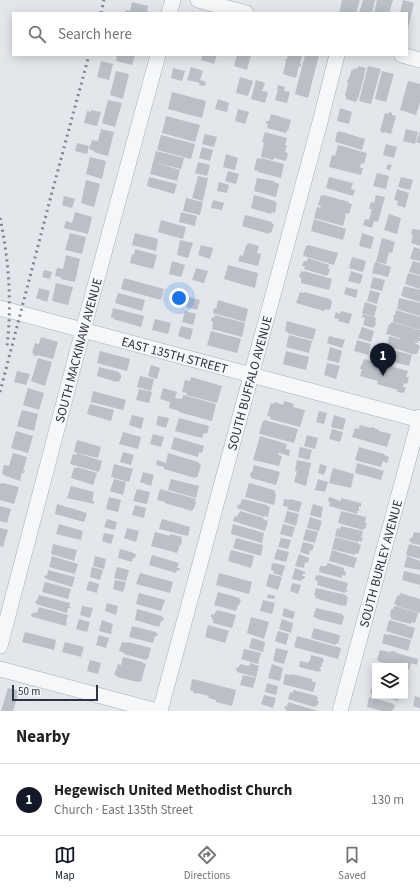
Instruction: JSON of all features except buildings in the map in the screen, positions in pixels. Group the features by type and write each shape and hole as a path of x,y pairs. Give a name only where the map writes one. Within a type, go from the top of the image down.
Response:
{"street":[{"path":"169,12 173,0"},
{"path":"198,0 245,8"},
{"name":"SOUTH MACKINAW AVENUE","path":"0,646 83,330 158,56"},
{"name":"SOUTH BUFFALO AVENUE","path":"160,711 337,56"},
{"path":"406,56 420,60"},
{"name":"EAST 135TH STREET","path":"0,308 420,419"},
{"name":"SOUTH BURLEY AVENUE","path":"340,711 420,419"},
{"path":"0,668 157,711"}],"railway":[{"path":"101,12 104,0"},
{"path":"0,392 89,56"},
{"path":"0,218 6,250 9,282 9,330 7,346"}],"place":[{"name":"Hegewisch United Methodist Church","path":"383,376"}]}
